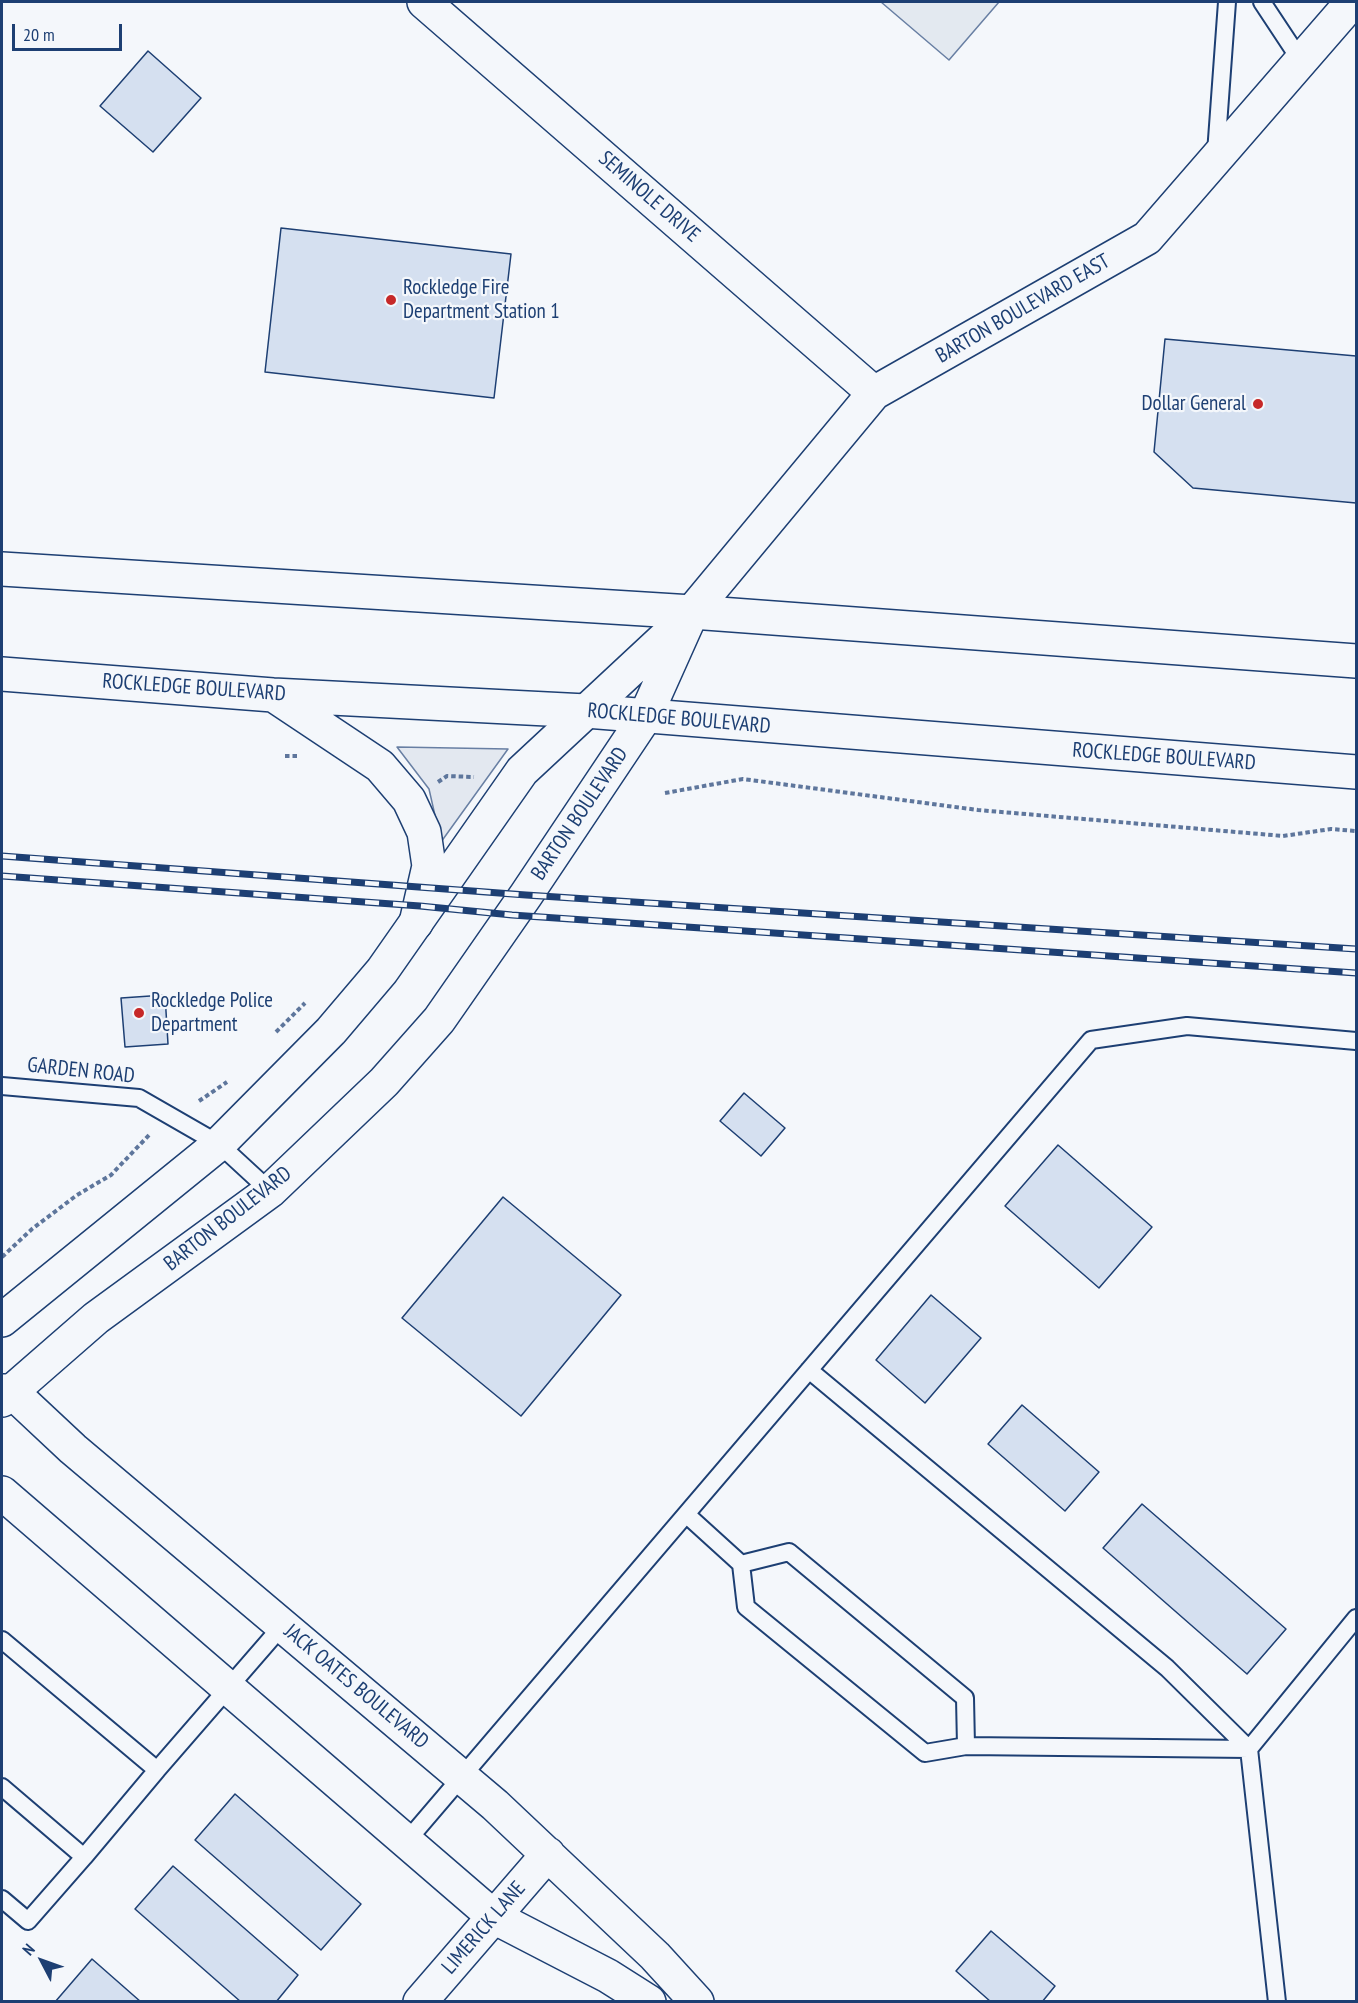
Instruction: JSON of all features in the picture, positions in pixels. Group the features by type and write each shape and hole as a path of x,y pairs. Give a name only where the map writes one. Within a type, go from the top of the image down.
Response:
{"main road":[{"name":"SEMINOLE DRIVE","path":"424,2 874,393"},
{"name":"BARTON BOULEVARD EAST","path":"692,612 874,393 1147,238 1352,2"},
{"path":"2,569 692,612 1356,661"},
{"path":"2,1320 219,1144 331,1031 382,971 522,771 692,612"},
{"name":"BARTON BOULEVARD","path":"5,1394 96,1318 270,1191 384,1082 439,1020 645,717 692,612"},
{"name":"ROCKLEDGE BOULEVARD","path":"2,674 273,695 586,711 1356,772"},
{"path":"273,695 380,766 409,800 424,832 429,866 416,923"},
{"name":"JACK OATES BOULEVARD","path":"5,1394 463,1777 655,1956 697,2001"},
{"path":"2,1493 494,1917 608,1976 649,2001"},
{"name":"LIMERICK LANE","path":"420,2001 548,1854"}],"lane":[{"path":"1216,159 1227,2"},
{"path":"1262,2 1301,61"},
{"path":"406,1842 1091,1040 1187,1026 1356,1041"},
{"name":"GARDEN ROAD","path":"2,1086 139,1098 219,1144 270,1191"},
{"path":"809,1370 1167,1668 1249,1749 1277,2001"},
{"path":"687,1515 741,1564 746,1607 925,1753 966,1746 1249,1749"},
{"path":"741,1564 789,1552 965,1698 966,1746"},
{"path":"1249,1749 1356,1618"},
{"path":"2,1899 28,1921 282,1626"},
{"path":"2,1640 158,1770"},
{"path":"2,1787 84,1857"}],"path":[{"path":"285,756 308,755"},
{"path":"429,789 447,776 477,777"},
{"path":"665,793 743,779 978,810 1283,836 1331,830 1356,831"},
{"path":"276,1032 309,999"},
{"path":"2,1257 32,1229 77,1195 111,1175 151,1133 227,1082 235,1074"}],"shaded area":[{"path":"881,2 999,2 949,60"},
{"path":"397,747 508,749 441,842 429,789"}],"building":[{"path":"148,51 201,98 153,152 100,106"},
{"path":"281,228 511,254 494,398 265,372"},
{"name":"Dollar General","path":"1165,339 1356,356 1356,503 1193,488 1154,452"},
{"path":"165,995 168,1044 125,1047 121,998"},
{"path":"744,1093 785,1128 761,1156 720,1121"},
{"path":"1058,1145 1152,1227 1099,1288 1005,1206"},
{"path":"503,1197 621,1295 521,1416 402,1318"},
{"path":"931,1295 981,1338 925,1403 876,1360"},
{"path":"1022,1405 1099,1472 1065,1511 988,1444"},
{"path":"1142,1504 1286,1629 1247,1674 1103,1548"},
{"path":"235,1794 361,1904 321,1950 195,1840"},
{"path":"173,1866 298,1975 276,2002 241,2002 135,1909"},
{"path":"991,1931 1055,1986 1042,2002 991,2002 956,1971"},
{"path":"92,1959 141,2002 55,2002"}],"railway":[{"path":"2,856 526,895 1356,949"},
{"path":"2,876 420,906 512,915 1356,973"}],"place":[{"name":"Rockledge Fire Department Station 1","path":"391,300"},
{"name":"Dollar General","path":"1258,404"},
{"name":"Rockledge Police Department","path":"139,1013"}]}
